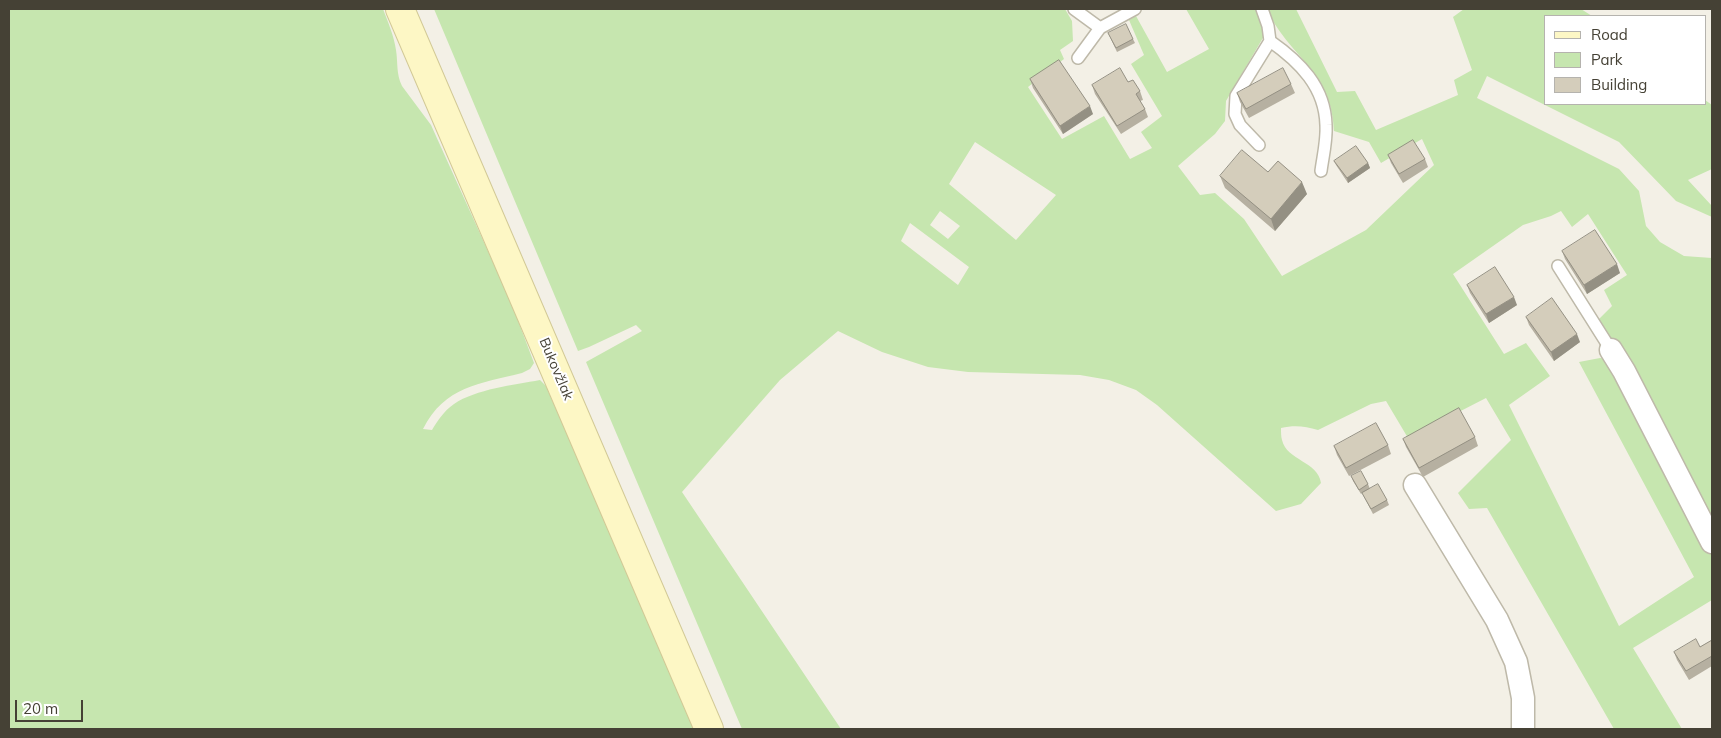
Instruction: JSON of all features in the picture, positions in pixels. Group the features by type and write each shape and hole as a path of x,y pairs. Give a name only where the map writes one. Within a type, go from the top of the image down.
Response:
{"main road":[{"name":"Bukovžlak","path":"400,9 709,729"}],"street":[{"path":"1611,350 1624,371 1712,542"},
{"path":"1415,485 1497,620 1516,662 1523,698 1522,729"}],"lane":[{"path":"1074,9 1100,28"},
{"path":"1078,58 1100,28 1135,9"},
{"path":"1259,145 1240,125 1235,114 1236,96 1270,41 1268,26 1262,9"},
{"path":"1270,41 1290,55 1306,71 1316,86 1324,104 1326,126 1321,171"},
{"path":"1558,266 1611,350"}],"green space":[{"path":"9,9 383,9 394,40 398,72 402,86 431,125 511,302 534,363 530,369 522,373 478,384 453,395 432,415 423,429 432,430 441,416 450,407 473,395 496,388 540,380 546,386 695,729 9,729"},
{"path":"434,9 1065,9 1072,21 1073,41 1060,50 1064,59 1028,87 1062,139 1104,116 1130,159 1152,148 1141,132 1162,116 1131,64 1144,55 1129,20 1136,16 1167,72 1209,49 1186,9 1258,9 1264,22 1264,36 1226,101 1225,121 1215,134 1178,166 1200,195 1215,193 1244,219 1282,276 1366,230 1434,165 1422,139 1381,163 1369,142 1334,131 1326,93 1308,65 1276,26 1267,9 1296,9 1337,92 1355,91 1376,130 1458,95 1454,80 1472,70 1453,17 1464,9 1581,9 1590,15 1544,15 1544,104 1487,76 1477,98 1619,169 1639,191 1646,226 1660,242 1684,256 1712,258 1712,531 1597,321 1612,306 1604,290 1627,275 1588,214 1572,227 1561,211 1523,225 1453,274 1504,354 1526,343 1550,376 1509,405 1619,626 1694,577 1579,362 1600,358 1611,359 1712,552 1712,600 1633,648 1682,729 1614,729 1487,508 1469,509 1458,493 1511,440 1486,398 1408,438 1386,401 1371,404 1318,430 1300,426 1281,428 1285,447 1314,470 1319,476 1321,483 1301,504 1276,511 1157,405 1136,390 1109,380 1080,375 968,372 928,367 882,352 838,331 780,380 682,492 841,729 742,729 586,362 642,331 636,325 578,351","holes":["975,142 1056,195 1016,240 949,184","940,211 960,226 948,239 930,225","910,223 969,267 958,285 901,241"]},
{"path":"1706,101 1712,105 1712,169 1688,180 1712,206 1712,217 1676,201 1619,142 1545,105 1706,105"}],"building":[{"path":"1126,24 1133,39 1116,48 1108,33"},
{"path":"1059,60 1090,106 1060,126 1030,79"},
{"path":"1120,68 1128,82 1133,80 1140,91 1136,94 1145,109 1117,126 1092,85"},
{"path":"1283,68 1291,84 1246,109 1237,93"},
{"path":"1413,140 1425,159 1399,174 1388,155"},
{"path":"1356,146 1368,163 1347,178 1334,161"},
{"path":"1242,150 1268,172 1278,161 1302,182 1271,219 1220,176"},
{"path":"1595,230 1617,264 1584,285 1562,251"},
{"path":"1495,267 1514,297 1486,314 1467,285"},
{"path":"1552,298 1577,334 1551,352 1526,317"},
{"path":"1459,408 1475,437 1419,468 1403,439"},
{"path":"1376,423 1388,445 1346,468 1334,446"},
{"path":"1361,471 1368,484 1359,490 1351,476"},
{"path":"1378,484 1387,500 1371,509 1362,493"},
{"path":"1696,639 1700,647 1712,640 1712,656 1686,671 1674,652"}]}
